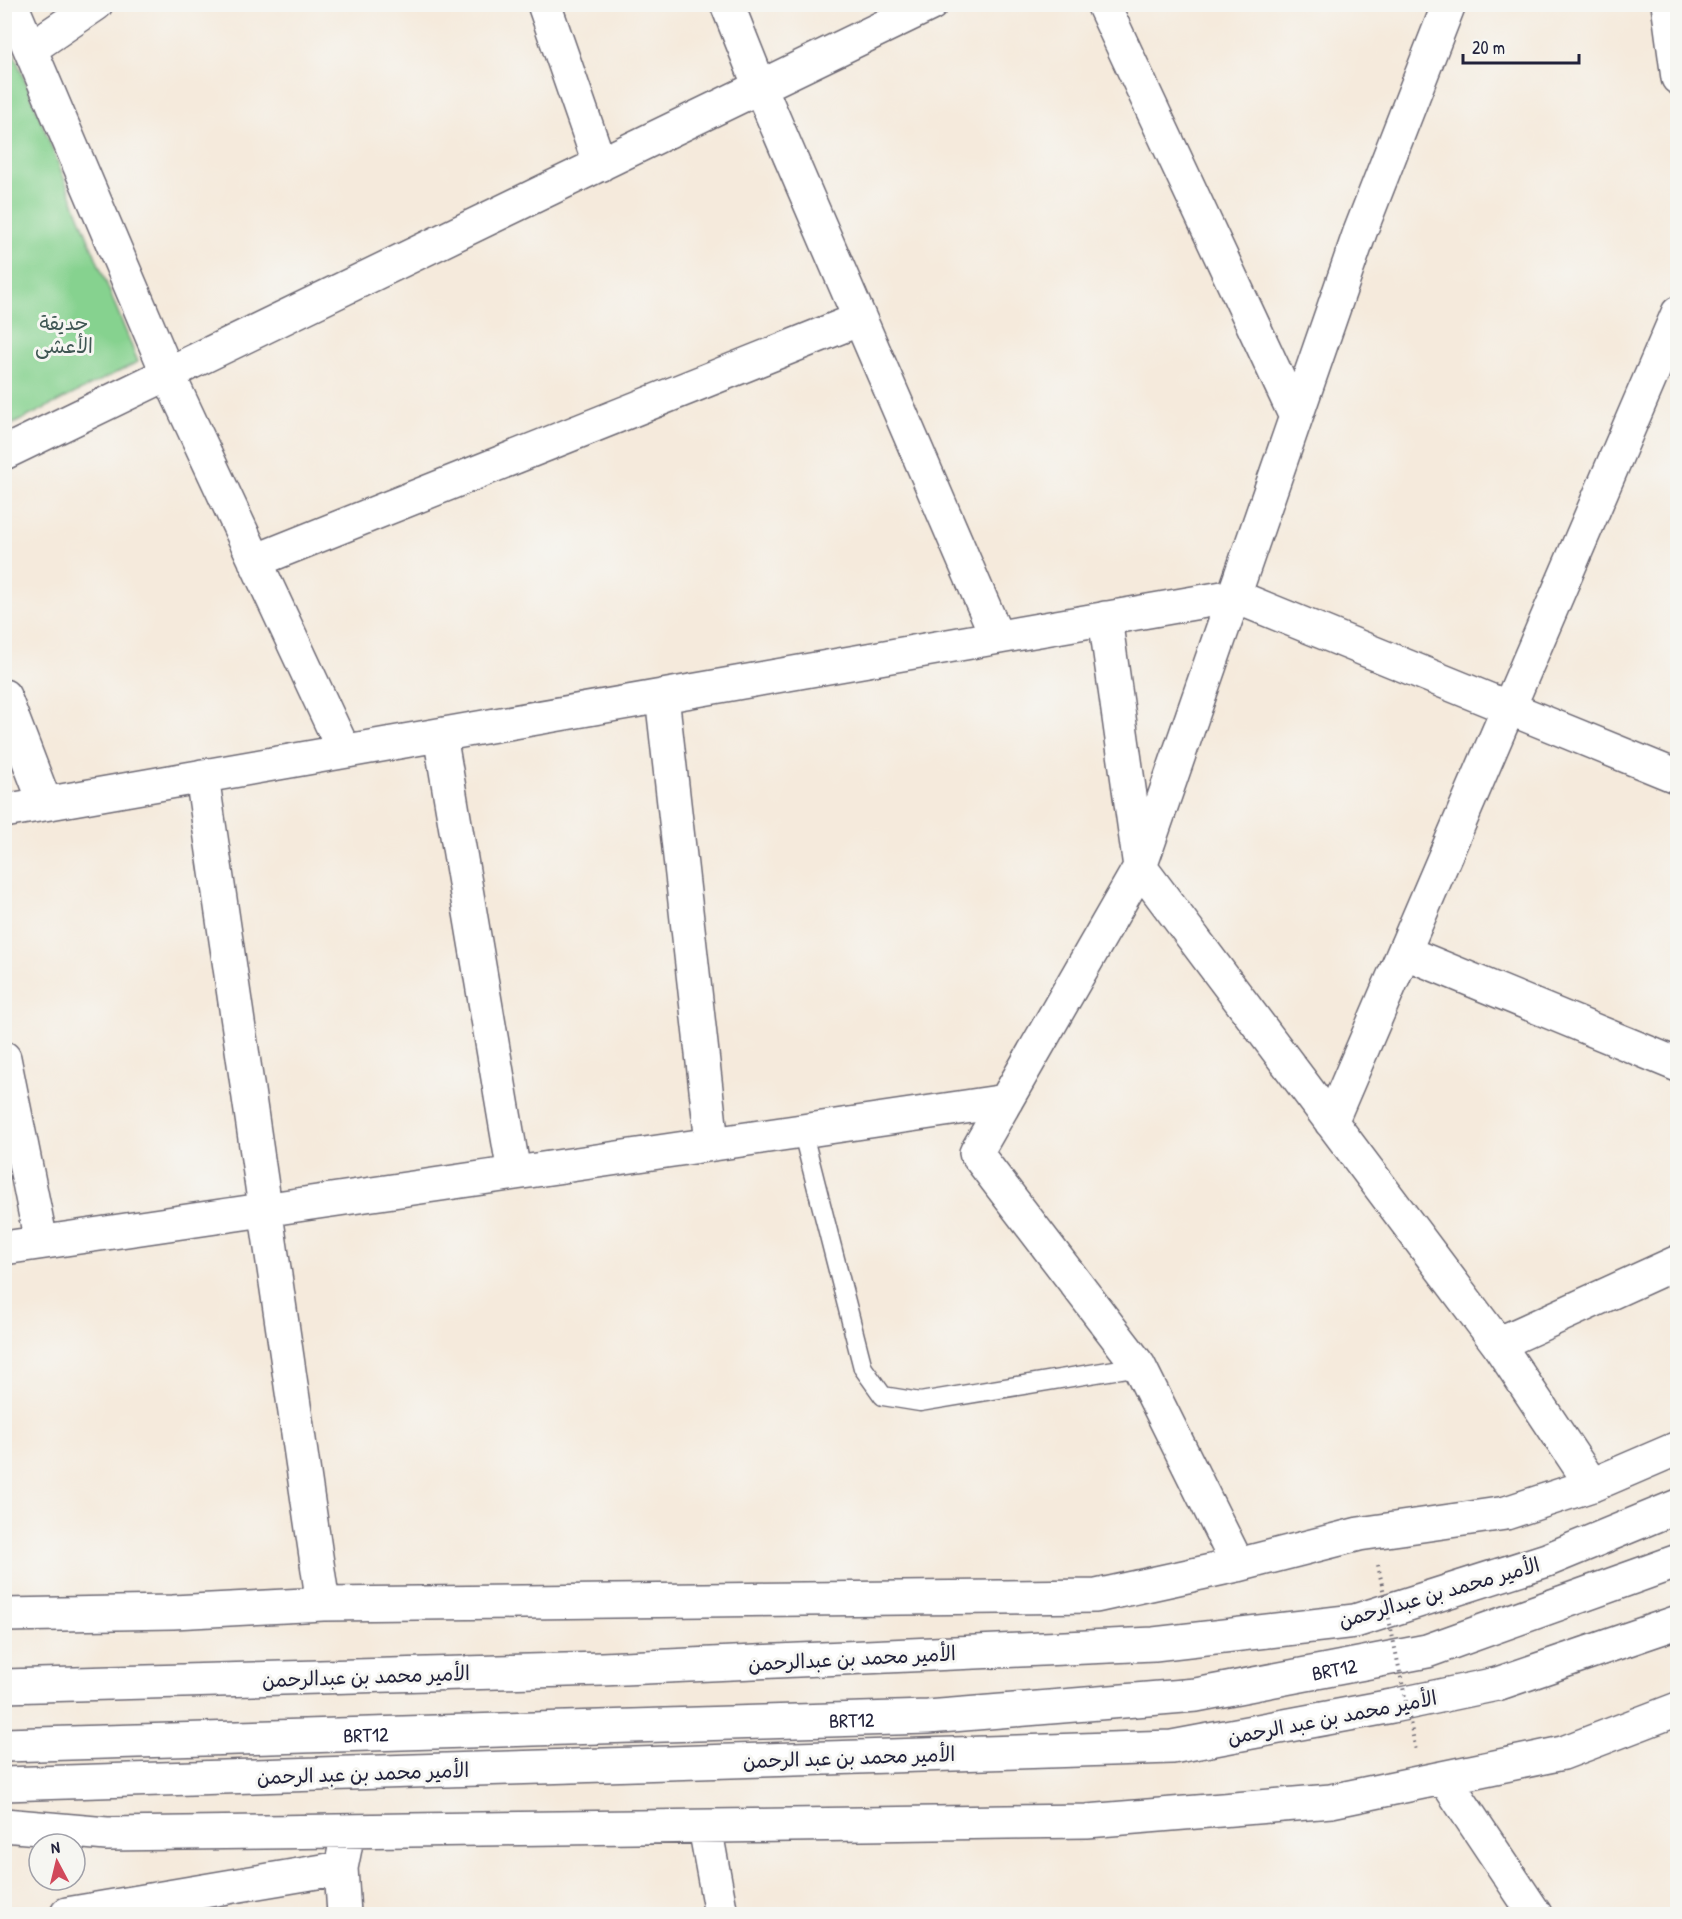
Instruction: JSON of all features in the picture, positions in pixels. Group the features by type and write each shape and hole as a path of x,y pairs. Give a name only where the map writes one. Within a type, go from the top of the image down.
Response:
{"street":[{"path":"11,4 168,374 344,751"},
{"path":"30,49 96,4"},
{"path":"544,4 600,165"},
{"path":"727,4 760,87 997,637"},
{"path":"4,453 931,4"},
{"path":"1102,4 1296,417"},
{"path":"1238,1565 1139,1366 976,1153 1140,867 1359,232 1449,4"},
{"path":"1668,4 1677,78"},
{"path":"1331,1122 1677,313"},
{"path":"255,561 860,319"},
{"path":"4,810 1234,596 1677,777"},
{"path":"1105,618 1140,867 1498,1344 1592,1485"},
{"path":"4,696 45,803"},
{"path":"662,696 712,1143"},
{"path":"440,735 514,1173"},
{"path":"202,776 323,1604"},
{"path":"1404,952 1677,1065"},
{"path":"4,1058 41,1242"},
{"path":"4,1248 1006,1101"},
{"path":"1498,1344 1677,1262"},
{"path":"4,1615 173,1612 323,1604 1096,1596 1238,1565 1359,1534 1506,1514 1592,1485 1677,1448"},
{"name":"الأمير محمد بن عبدالرحمن","path":"4,1686 602,1669 1154,1644 1355,1621 1547,1560 1677,1506"},
{"name":"BRT12","path":"4,1745 928,1717 1196,1695 1426,1651 1677,1561"},
{"name":"الأمير محمد بن عبد الرحمن","path":"4,1784 1172,1747 1497,1684 1677,1622"},
{"path":"4,1825 107,1834 1087,1821 1331,1801 1563,1753 1677,1709"},
{"path":"1445,1779 1535,1914"},
{"path":"705,1827 721,1914"},
{"path":"344,1914 342,1868 348,1831"},
{"path":"67,1914 342,1868"}],"lane":[{"path":"802,1130 863,1368 883,1396 920,1402 1139,1366"}],"path":[{"path":"1378,1565 1416,1751"}],"green space":[{"name":"حديقة الأعشى","path":"5,31 138,362 4,428"}]}
